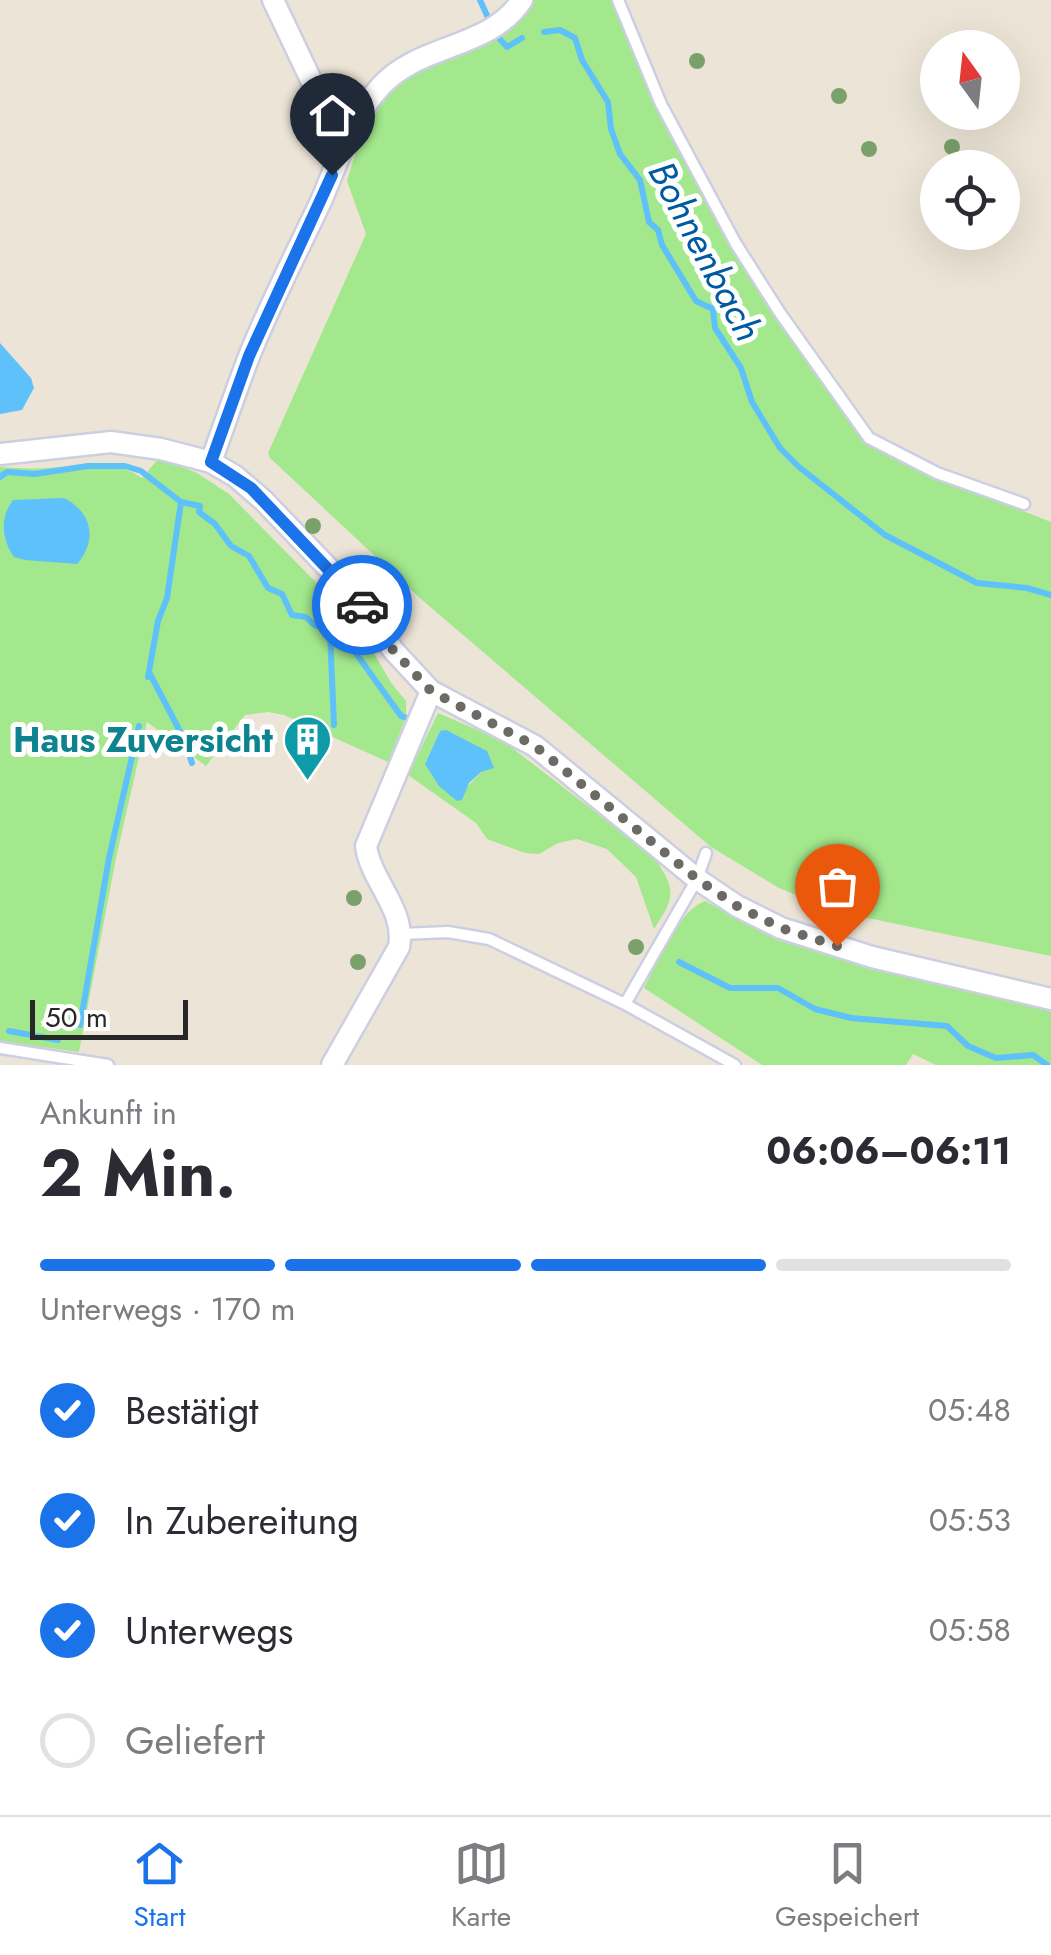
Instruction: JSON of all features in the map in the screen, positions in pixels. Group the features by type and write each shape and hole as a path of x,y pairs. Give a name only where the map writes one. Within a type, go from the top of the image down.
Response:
{"street":[{"path":"273,0 330,120 346,138"},
{"path":"211,462 249,356 346,138 382,84 422,58 502,24 522,0"},
{"path":"0,454 111,442 211,462 251,488 358,599 393,650 431,691 535,746 697,879 737,906 781,928 872,956 1051,1000"},
{"path":"332,1065 392,961 402,934 366,846 431,691"}],"lane":[{"path":"618,0 661,104 736,244 869,438 937,474 1024,504"},
{"path":"625,1004 697,879 706,853"},
{"path":"402,934 448,932 489,939 625,1004 735,1065"},
{"path":"0,1048 108,1065"}],"green space":[{"path":"529,0 611,0 656,106 668,117 731,225 856,419 893,453 929,474 1051,522 1051,956 839,912 779,888 711,847 421,599 270,458 268,453 366,234 347,181 357,148 390,88"},
{"path":"159,458 197,473 229,494 356,623 406,701 406,717 388,762 284,715 245,715 206,766 147,722 79,1052 0,1041 0,467 109,466 142,478"},
{"path":"438,713 503,741 654,857 669,886 666,908 654,929 636,877 607,849 577,839 558,843 539,854 525,853 487,839 476,823 408,775","holes":["440,731 481,772 467,787 425,764"]},
{"path":"705,901 779,941 1051,1010 1051,1065 936,1065 913,1054 906,1065 762,1065 644,988 677,926"}],"water":[{"path":"0,343 31,378 34,388 22,410 0,414"},
{"path":"64,498 81,511 89,527 88,546 77,564 14,557 4,528 13,500"},
{"path":"446,730 487,751 494,768 481,772 469,783 462,800 457,801 439,786 425,764 440,731"}],"waterway":[{"name":"Bohnenbach","path":"480,0 490,22"},
{"name":"Bohnenbach","path":"544,32 560,30 575,38 582,60 608,102 611,129 620,154 640,180 649,222 658,230 662,245 696,301 713,309 715,328 741,368 752,402 780,448 885,535 977,583 1027,588 1051,595"},
{"name":"Bohnenbach","path":"497,36 507,47 522,38"},
{"path":"0,477 7,472 35,474 88,466 125,466 141,471 181,502 200,506 199,512 215,524 231,546 249,556 268,588 282,594 292,615 306,617 314,625 330,630 355,652 401,716 407,718"},
{"path":"148,677 158,621 167,598 181,502"},
{"path":"330,632 334,725"},
{"path":"150,674 185,741 192,763"},
{"path":"80,1025 109,858 139,726"},
{"path":"679,962 730,988 778,988 815,1009 851,1018 947,1026 968,1046 996,1058 1033,1055 1047,1065"},
{"path":"9,1031 58,1040"}],"way so far":[{"path":"362,605 393,650 431,691 535,746 697,879 737,906 781,928 837,946"}],"place":[{"name":"Haus Zuversicht","path":"308,782"}],"route":[{"path":"332,175 249,356 211,462 251,488 362,605"}]}
